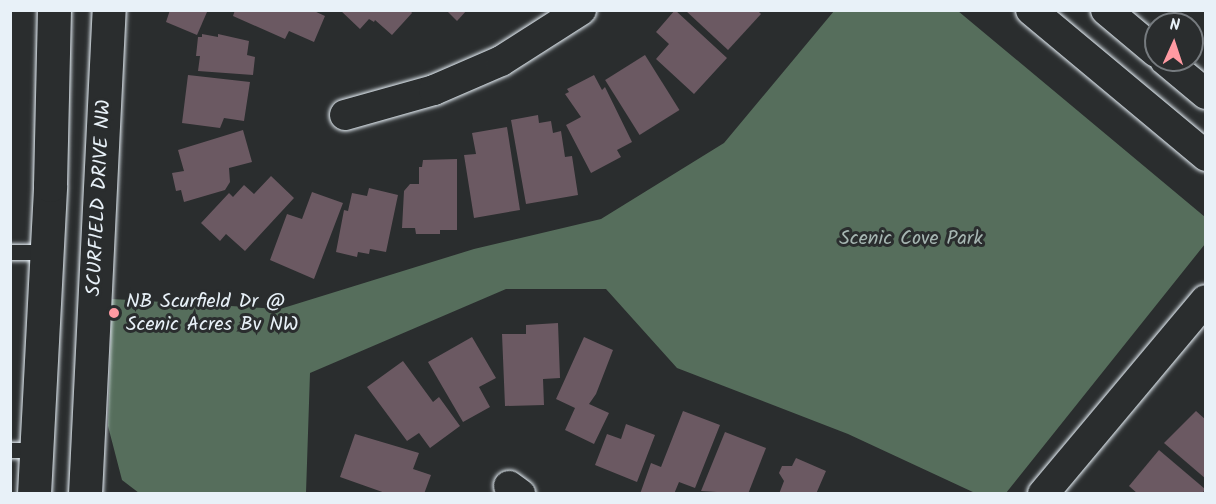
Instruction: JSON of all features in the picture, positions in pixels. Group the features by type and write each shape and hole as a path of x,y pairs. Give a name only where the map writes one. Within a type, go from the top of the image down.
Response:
{"street":[{"path":"34,494 23,450 46,252 54,10"},
{"name":"SCURFIELD DRIVE NW","path":"85,494 109,10"},
{"path":"345,115 434,90 501,61 581,10"},
{"path":"1031,10 1206,156"},
{"path":"1106,10 1144,42"},
{"path":"1179,72 1206,94"},
{"path":"1043,494 1206,300"},
{"path":"87,461 112,494"}],"lane":[{"path":"10,252 46,252"}],"green space":[{"name":"Scenic Cove Park","path":"834,11 958,11 1205,217 1205,244 1006,493 975,493 848,434 677,368 606,289 506,289 310,373 306,493 139,493 122,480 108,426 112,299 280,309 474,249 601,219 724,143"}],"building":[{"path":"170,10 204,10 207,12 197,35 166,22"},
{"path":"235,10 312,10 325,16 314,42 289,31 285,39 233,16"},
{"path":"340,10 410,10 412,13 392,35 375,20 374,22 369,19 360,29"},
{"path":"446,10 467,10 457,21"},
{"path":"675,10 727,58 694,94 656,59 669,44 656,32"},
{"path":"685,10 757,10 761,14 728,50"},
{"path":"202,34 218,37 218,34 249,41 247,55 255,57 253,75 198,71 200,56 196,56 198,37 202,37"},
{"path":"645,55 679,110 640,135 605,80"},
{"path":"188,75 250,82 244,121 224,118 220,128 182,123"},
{"path":"594,75 602,90 605,87 632,142 617,150 621,157 591,173 566,125 581,117 565,94 569,92 567,89"},
{"path":"538,115 539,123 551,121 553,133 561,131 565,157 572,156 578,195 526,204 511,120"},
{"path":"507,127 520,210 474,218 464,155 476,154 472,133"},
{"path":"243,130 252,162 229,168 230,182 225,190 184,202 181,190 176,191 172,173 184,171 178,150"},
{"path":"457,159 457,230 440,230 440,234 416,234 415,228 402,228 404,191 410,184 419,184 419,167 422,167 423,160"},
{"path":"271,176 294,198 245,251 226,234 220,241 201,223 229,193 233,197 244,185 254,194"},
{"path":"369,188 398,195 386,252 370,249 369,254 358,252 357,257 336,252 344,210 348,211 352,193 367,196"},
{"path":"312,192 343,203 314,279 270,260 287,214 302,219"},
{"path":"558,323 560,378 543,379 544,405 505,406 502,334 526,334 526,325"},
{"path":"472,337 496,378 479,387 490,407 463,422 428,362"},
{"path":"584,337 613,350 596,394 589,404 609,413 594,444 565,430 575,408 556,399"},
{"path":"403,361 433,402 439,397 460,426 430,448 419,433 407,441 367,387"},
{"path":"683,411 720,425 695,488 679,482 674,494 640,494 651,463 661,467"},
{"path":"1196,411 1206,420 1206,479 1164,443"},
{"path":"626,424 655,435 637,482 595,465 607,434 621,439"},
{"path":"725,432 766,448 748,494 701,491"},
{"path":"355,434 419,453 413,469 431,475 424,494 388,494 340,477"},
{"path":"1159,450 1205,489 1202,494 1138,494 1129,486"},
{"path":"796,458 826,471 816,494 779,494 784,481 779,473 782,466 792,466"}],"place":[{"name":"NB Scurfield Dr @ Scenic Acres Bv NW","path":"114,313"}]}
